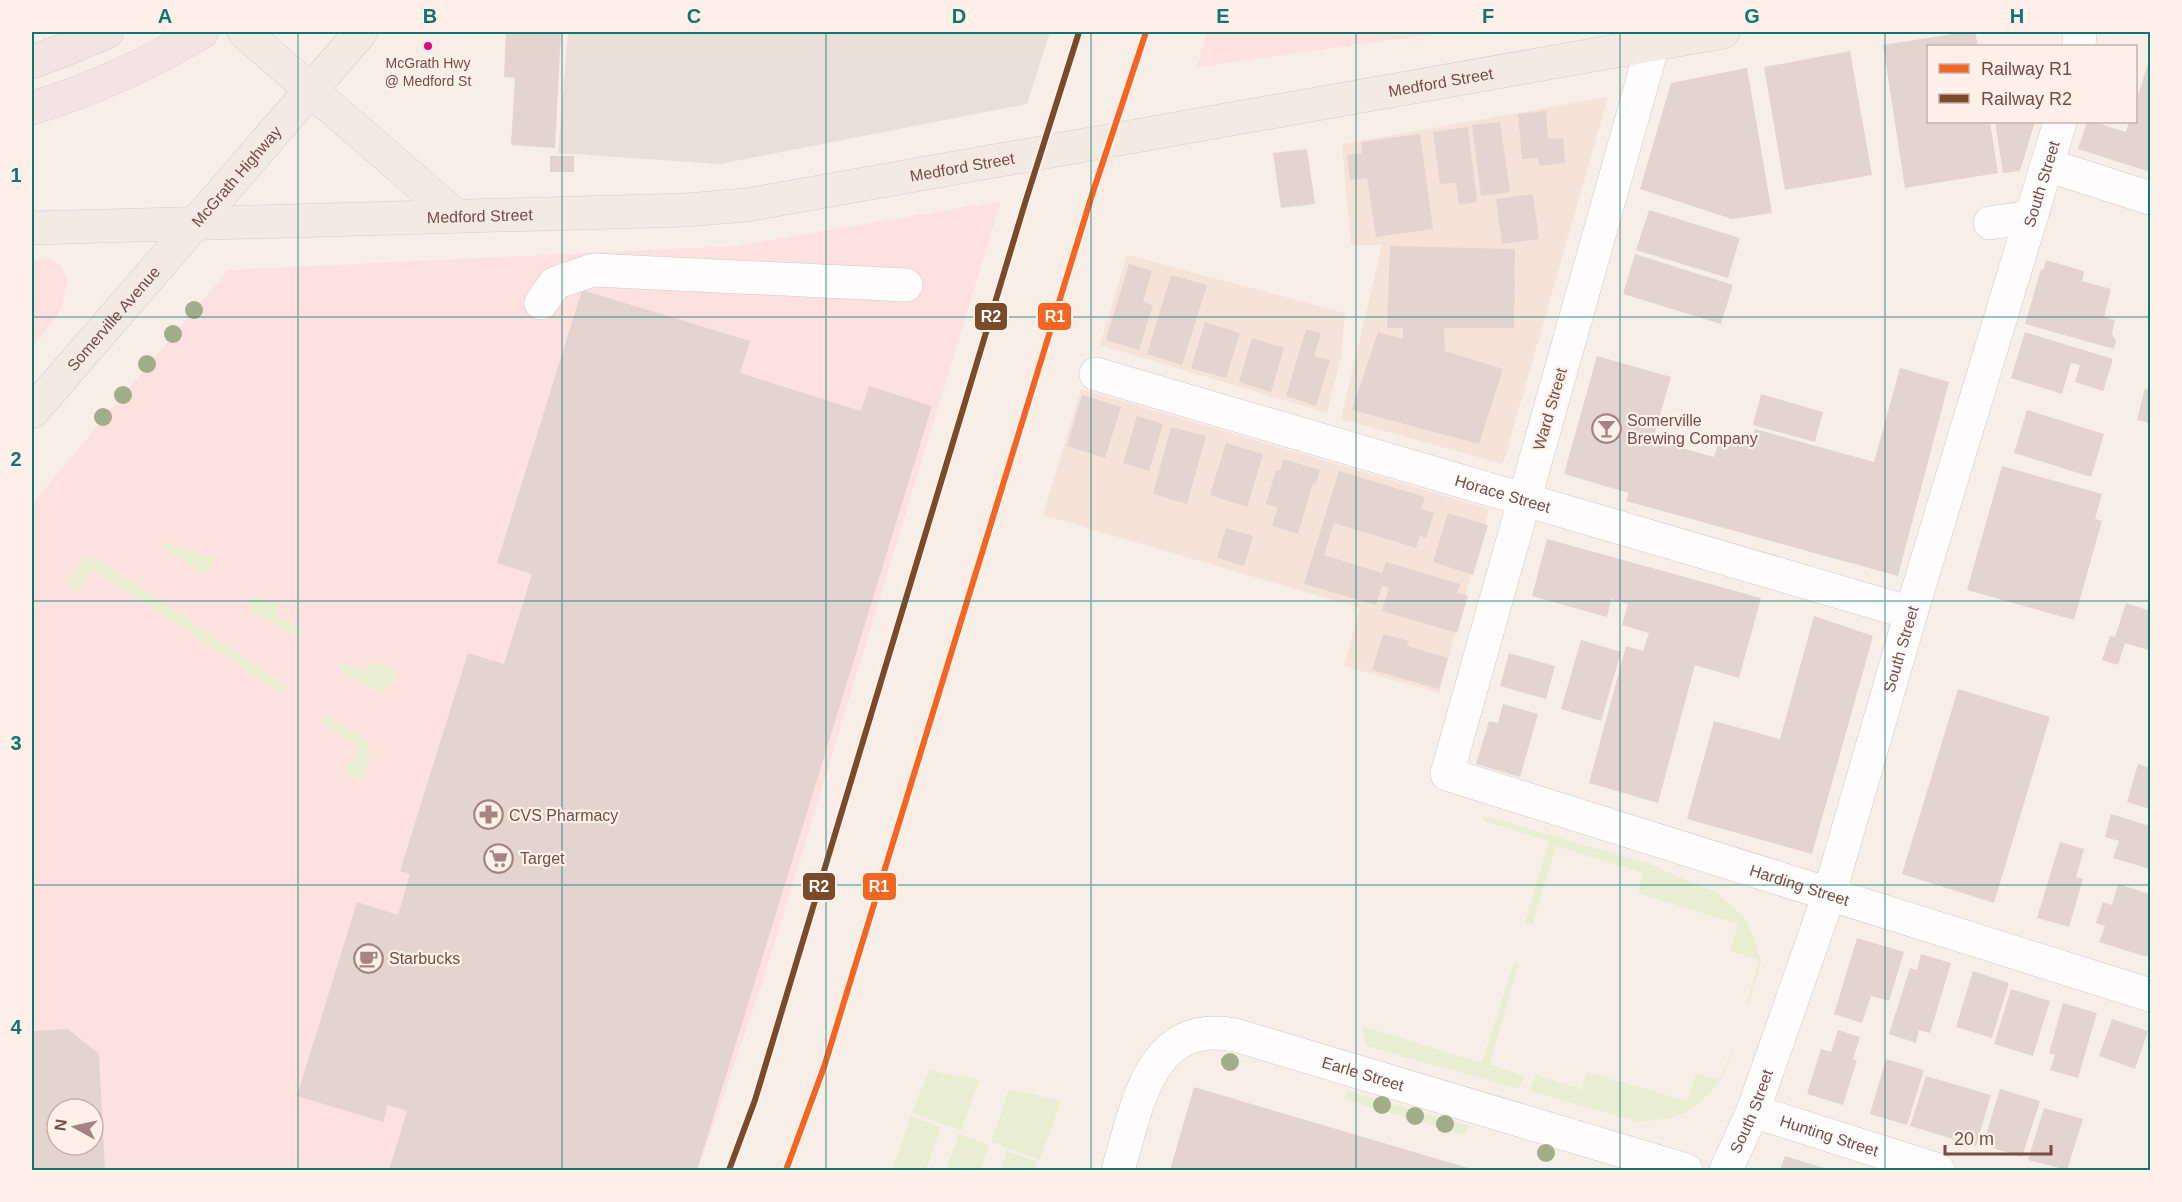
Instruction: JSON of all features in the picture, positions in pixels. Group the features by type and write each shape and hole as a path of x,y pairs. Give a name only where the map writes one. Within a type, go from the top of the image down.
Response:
{"highway":[{"path":"32,62 107,32"},
{"path":"32,108 87,91 121,76 202,32"}],"main road":[{"path":"244,32 456,216"},
{"name":"McGrath Highway","path":"32,228 196,223 361,32"},
{"name":"Medford Street","path":"196,223 687,210 746,205 1722,32"},
{"name":"Somerville Avenue","path":"32,412 196,223"}],"street":[{"name":"Ward Street","path":"1447,774 1653,44"},
{"name":"South Street","path":"1726,1170 1753,1111 1829,895 1911,613 2060,123"},
{"path":"2047,165 2151,198"},
{"path":"1990,223 2031,217"},
{"path":"541,303 555,283 593,270 906,285"},
{"name":"Horace Street","path":"1096,374 1911,613"},
{"name":"Harding Street","path":"1447,774 2151,995"},
{"name":"Earle Street","path":"1118,1170 1143,1092 1155,1064 1165,1053 1184,1041 1205,1034 1220,1033 1236,1035 1686,1170"},
{"name":"Hunting Street","path":"1753,1111 1938,1170"}],"shaded area":[{"path":"568,32 1050,32 1027,104 720,164 558,153"},
{"path":"1207,32 1449,32 1197,67"},
{"path":"1608,97 1503,464 1341,419 1382,245 1351,245 1342,144"},
{"path":"1001,201 764,978 698,1170 32,1170 32,504 228,270 734,246"},
{"path":"1127,255 1345,313 1341,357 1327,413 1100,345"},
{"path":"48,259 61,266 68,281 61,310 32,347 32,260"},
{"path":"1081,389 1489,509 1439,693 1344,666 1360,608 1043,515"}],"green space":[{"path":"163,542 214,558 209,570 201,573 161,545"},
{"path":"86,558 100,560 287,687 282,693 93,570 78,592 70,588 69,579"},
{"path":"251,594 279,605 275,618 302,627 296,635 292,635 251,611 249,607"},
{"path":"369,661 398,669 390,687 379,693 337,668 339,663 366,670"},
{"path":"326,715 366,740 369,761 361,780 354,779 344,769 359,748 322,722"},
{"path":"1484,816 1647,863 1717,893 1744,917 1754,938 1761,962 1749,1004 1747,1003 1759,960 1730,951 1738,924 1637,893 1643,873 1556,846 1532,926 1525,923 1549,841 1484,821"},
{"path":"1514,962 1519,963 1490,1064 1524,1076 1519,1089 1366,1046 1362,1026 1482,1063"},
{"path":"1736,1042 1724,1074 1711,1092 1696,1106 1668,1119 1638,1122 1530,1091 1536,1075 1582,1089 1587,1072 1687,1101 1696,1074 1719,1080"},
{"path":"929,1070 980,1080 961,1130 912,1113"},
{"path":"1009,1089 1061,1101 1040,1160 991,1142"},
{"path":"1348,1091 1469,1126 1465,1135 1344,1099"},
{"path":"911,1116 941,1127 926,1170 892,1170"},
{"path":"959,1134 989,1145 980,1170 946,1170"},
{"path":"1007,1151 1037,1162 1034,1170 1000,1170"}],"building":[{"path":"506,32 561,32 555,148 511,145 515,78 504,77"},
{"path":"1975,32 1978,45 1927,45 1927,123 1990,123 1998,173 1905,188 1883,45"},
{"path":"1850,51 1872,175 1785,190 1764,67"},
{"path":"2150,57 2150,172 2078,149 2087,123 2097,123 2126,132 2129,123 2137,123 2137,99"},
{"path":"1747,68 1772,213 1732,219 1640,189 1671,83"},
{"path":"1546,111 1548,139 1563,138 1565,163 1539,166 1538,158 1522,159 1518,114"},
{"path":"1500,122 1510,192 1481,196 1472,125"},
{"path":"1995,123 2035,123 2020,171 2003,173"},
{"path":"1468,127 1477,202 1459,205 1456,183 1440,184 1433,132"},
{"path":"1420,134 1433,229 1376,237 1367,178 1350,180 1347,155 1362,153 1361,142"},
{"path":"1307,149 1315,204 1281,208 1273,153"},
{"path":"550,156 574,156 574,172 550,172"},
{"path":"1533,194 1539,239 1502,244 1496,199"},
{"path":"1649,210 1740,238 1728,278 1636,250"},
{"path":"1390,246 1515,249 1514,328 1444,328 1445,351 1503,369 1479,444 1352,410 1378,332 1403,339 1403,328 1387,328"},
{"path":"1635,254 1733,285 1721,324 1623,294"},
{"path":"2046,260 2084,271 2082,281 2111,289 2104,317 2115,320 2112,334 2116,341 2114,349 2025,324 2041,269 2043,270"},
{"path":"1129,264 1152,271 1143,302 1153,305 1139,350 1106,340"},
{"path":"1171,275 1207,285 1182,365 1147,354"},
{"path":"582,290 750,341 740,373 861,411 869,386 932,406 697,1170 389,1170 407,1111 388,1105 383,1122 297,1096 357,902 398,915 410,874 400,871 468,653 504,664 532,574 497,563"},
{"path":"1205,322 1240,333 1226,378 1191,368"},
{"path":"1306,329 1321,333 1314,356 1330,360 1316,406 1286,396"},
{"path":"2025,332 2113,359 2103,391 2075,382 2080,365 2071,363 2062,394 2011,378"},
{"path":"1252,338 1284,348 1271,392 1239,382"},
{"path":"1597,356 1671,377 1653,440 1714,457 1720,437 1751,445 1755,429 1874,462 1900,368 1949,382 1898,576 1626,501 1629,493 1564,474"},
{"path":"2145,388 2150,390 2150,423 2137,420"},
{"path":"1761,394 1823,412 1815,442 1753,425"},
{"path":"1082,395 1121,407 1105,458 1067,446"},
{"path":"2027,410 2104,434 2091,477 2014,453"},
{"path":"1137,416 1163,424 1149,471 1123,463"},
{"path":"1171,427 1206,436 1187,504 1153,494"},
{"path":"1226,443 1263,454 1247,507 1210,495"},
{"path":"1283,459 1320,470 1316,484 1313,483 1298,534 1272,526 1278,507 1266,504 1276,470 1280,471"},
{"path":"2002,466 2102,494 2095,519 2102,521 2074,620 1967,590"},
{"path":"1339,471 1425,497 1421,509 1434,513 1426,538 1420,536 1416,548 1334,523 1324,555 1382,573 1386,562 1460,584 1457,593 1468,596 1457,633 1382,611 1389,588 1382,586 1376,605 1304,584"},
{"path":"1448,513 1488,525 1473,575 1433,562"},
{"path":"1226,528 1253,536 1244,566 1217,558"},
{"path":"1547,539 1761,598 1739,678 1695,665 1658,803 1589,783 1626,646 1643,651 1649,633 1622,625 1628,604 1611,599 1607,617 1532,596"},
{"path":"2126,603 2150,611 2150,642 2148,650 2125,643 2118,665 2102,660 2110,636 2115,637"},
{"path":"1814,616 1873,636 1812,854 1687,819 1714,721 1780,739"},
{"path":"1383,634 1409,641 1407,646 1448,658 1439,689 1372,670"},
{"path":"1581,640 1621,652 1601,721 1561,709"},
{"path":"1509,653 1555,666 1546,699 1500,686"},
{"path":"1958,689 2050,717 1994,903 1902,874"},
{"path":"1503,704 1538,714 1520,777 1476,764 1489,721 1498,723"},
{"path":"2138,764 2150,768 2150,809 2127,802"},
{"path":"2111,814 2150,826 2150,869 2113,858 2119,841 2105,837"},
{"path":"2060,842 2084,849 2076,877 2083,879 2069,927 2037,918"},
{"path":"2118,884 2150,894 2150,945 2147,957 2099,942 2105,926 2096,923 2103,902 2112,905"},
{"path":"1857,938 1904,952 1889,1001 1871,996 1862,1023 1834,1014"},
{"path":"1921,954 1951,963 1930,1033 1919,1030 1916,1043 1889,1034 1910,968 1917,970"},
{"path":"1973,971 2009,983 1992,1038 1956,1027"},
{"path":"2011,989 2050,1001 2033,1056 1994,1044"},
{"path":"2063,1003 2097,1013 2078,1078 2050,1070 2055,1055 2049,1053"},
{"path":"2112,1019 2148,1031 2135,1069 2099,1056"},
{"path":"68,1029 99,1054 101,1097 45,1097 45,1157 104,1157 105,1170 32,1170 32,1031"},
{"path":"1838,1030 1860,1037 1853,1059 1857,1060 1843,1105 1807,1094 1821,1049 1831,1052"},
{"path":"1886,1059 1924,1070 1907,1125 1870,1114"},
{"path":"1926,1076 1991,1095 1976,1146 1910,1126"},
{"path":"1194,1087 1475,1170 1170,1170"},
{"path":"2000,1089 2040,1101 2022,1157 1983,1145"},
{"path":"2044,1108 2083,1119 2067,1170 2028,1160"},
{"path":"1785,1156 1830,1170 1780,1170"}],"rail line":[{"name":"R2","path":"729,1170 755,1100 1025,203 1079,32"},
{"name":"R1","path":"786,1170 824,1067 1091,198 1146,32"}],"place":[{"name":"McGrath Hwy @ Medford St","path":"428,46"},
{"name":"Somerville Brewing Company","path":"1606,429"},
{"name":"CVS Pharmacy","path":"488,815"},
{"name":"Target","path":"499,858"},
{"name":"Starbucks","path":"368,958"}]}
